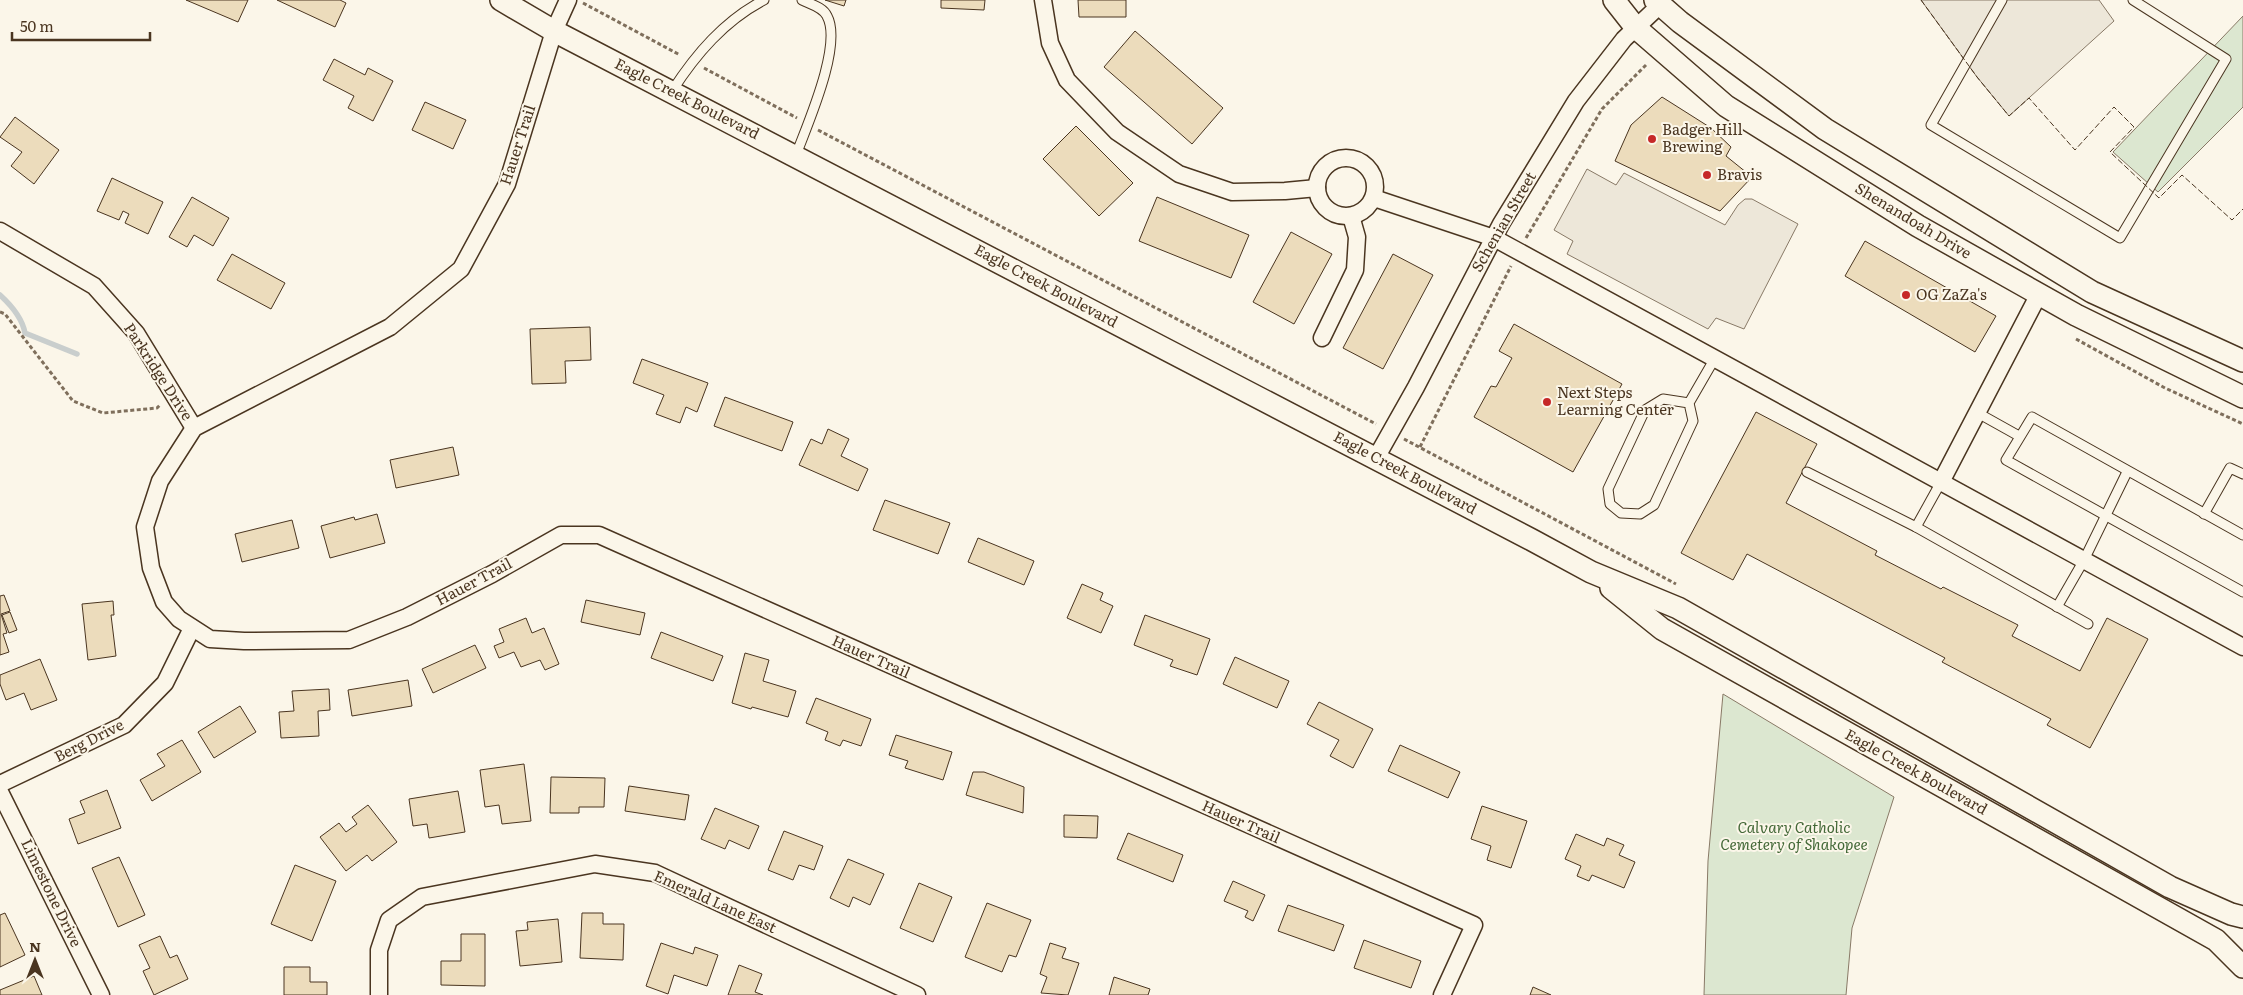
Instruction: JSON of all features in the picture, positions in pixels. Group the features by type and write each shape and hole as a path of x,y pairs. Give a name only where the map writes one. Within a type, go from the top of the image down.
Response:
{"street":[{"name":"Eagle Creek Boulevard","path":"501,0 554,31 796,155 1591,572 1678,608 2170,887 2231,914 2243,917"},
{"name":"Hauer Trail","path":"568,0 554,31 507,184 461,269 390,327 194,428 160,481 145,527 151,568 164,602 179,619 210,639 244,641 349,640 408,617 492,574 561,535 599,535 1474,925 1442,995"},
{"path":"1043,0 1050,43 1068,80 1117,132 1179,174 1232,192 1317,188"},
{"name":"Shenandoah Drive","path":"1614,0 1636,28 1726,106 1918,226 2076,315 2243,397"},
{"path":"1660,2 1825,129 2092,292 2243,361"},
{"name":"Schenian Street","path":"1376,458 1494,238 1576,101 1624,39 1660,2"},
{"path":"1348,158 1365,164 1375,180 1374,198 1361,213 1341,216 1324,206 1319,198 1318,178 1323,169 1330,163 1348,158"},
{"path":"1374,198 1494,238 2243,647"},
{"path":"1322,338 1355,270 1357,237 1351,216"},
{"name":"Parkridge Drive","path":"0,231 94,286 136,333 194,428"},
{"path":"1941,482 2039,294"},
{"name":"Eagle Creek Boulevard","path":"1591,572 1662,629 2216,940 2243,967"},
{"name":"Berg Drive","path":"0,784 124,725 166,682 192,628"},
{"name":"Limestone Drive","path":"0,792 101,995"},
{"name":"Emerald Lane East","path":"379,995 379,950 389,920 422,897 595,864 655,873 917,995"}],"lane":[{"path":"672,91 708,43 738,17 764,0"},
{"path":"796,155 823,79 832,40 827,14 819,7 802,0"},
{"path":"2002,0 1931,125 2120,238 2226,59 2133,0"},
{"path":"1689,402 1663,399 1645,410 1608,489 1610,504 1621,513 1640,514 1654,505 1693,421 1689,402 1715,358"},
{"path":"1976,412 2019,436"},
{"path":"2243,535 2127,472 2032,417 2006,460 2243,592"},
{"path":"2204,514 2230,468 2243,474"},
{"path":"1807,472 1916,527 2088,624"},
{"path":"2058,607 2084,560 2127,472"},
{"path":"1916,527 1941,482"}],"path":[{"path":"578,0 807,124 1391,432 1680,587"},
{"path":"0,312 5,314 73,401 103,413 156,408 174,396"}],"green space":[{"path":"2243,16 2243,107 2158,192 2113,152"},
{"name":"Calvary Catholic Cemetery of Shakopee","path":"1723,694 1894,797 1852,928 1846,995 1704,995 1708,861"}],"shaded area":[{"path":"1921,0 2099,0 2114,21 2009,116 1977,77"},
{"path":"1587,169 1616,185 1624,173 1725,225 1738,205 1745,199 1752,199 1798,224 1744,329 1716,318 1708,329 1567,254 1573,241 1554,230"}],"building":[{"path":"186,0 248,0 238,22"},
{"path":"277,0 340,0 346,3 335,27"},
{"path":"825,0 846,0 844,6"},
{"path":"941,0 985,0 984,10 941,8"},
{"path":"1078,0 1126,0 1126,17 1079,17"},
{"path":"1135,31 1223,108 1192,144 1104,67"},
{"path":"334,59 365,75 368,68 393,81 373,121 348,108 354,96 323,80"},
{"path":"1662,97 1711,128 1731,147 1726,156 1752,177 1720,211 1615,161 1631,125"},
{"path":"425,102 466,120 453,149 412,130"},
{"path":"15,117 59,150 34,184 11,166 22,152 0,137"},
{"path":"1076,126 1133,183 1099,216 1043,159"},
{"path":"112,178 163,202 148,234 125,223 129,214 123,211 119,220 97,211"},
{"path":"192,197 229,218 213,246 194,235 187,247 169,237"},
{"path":"1157,197 1249,235 1231,278 1139,241"},
{"path":"1291,232 1332,254 1294,324 1253,302"},
{"path":"1865,241 1996,316 1975,352 1845,276"},
{"path":"232,254 285,283 271,309 217,280"},
{"path":"1393,254 1433,275 1383,369 1343,348"},
{"name":"Next Steps Learning Center","path":"1514,324 1622,384 1573,472 1474,417 1491,386 1496,387 1512,358 1499,351"},
{"path":"590,327 591,360 565,361 566,383 532,384 530,329"},
{"path":"642,359 708,383 697,412 686,407 680,423 656,414 664,395 633,383"},
{"path":"725,397 793,422 782,451 714,426"},
{"path":"1756,412 1817,444 1786,503 1877,551 1875,555 1941,589 1943,587 2018,625 2012,636 2080,671 2107,618 2148,639 2090,748 2047,725 2051,719 1942,662 1945,658 1747,554 1733,580 1681,553"},
{"path":"828,429 849,439 841,456 868,469 858,491 799,465 811,439 822,444"},
{"path":"453,447 459,475 396,488 390,460"},
{"path":"885,500 950,523 938,554 873,530"},
{"path":"377,514 385,543 330,558 321,526 354,517 355,520"},
{"path":"292,520 299,548 242,562 235,534"},
{"path":"978,538 1034,561 1024,585 968,562"},
{"path":"1082,584 1103,593 1100,600 1113,606 1101,633 1067,618"},
{"path":"4,595 10,611 1,614 7,633 3,634 9,652 0,655 0,596"},
{"path":"586,600 645,613 640,635 581,622"},
{"path":"113,601 114,615 111,615 116,656 88,660 82,604"},
{"path":"10,612 17,630 9,633 2,615"},
{"path":"1145,615 1210,639 1197,675 1170,666 1173,660 1134,645"},
{"path":"526,618 532,633 544,628 559,664 545,670 540,660 521,667 514,652 499,658 494,646 504,642 499,629"},
{"path":"661,632 723,656 713,681 651,658"},
{"path":"475,645 486,668 433,693 422,669"},
{"path":"745,653 769,660 763,681 796,691 788,717 732,703"},
{"path":"1235,657 1289,681 1277,708 1223,684"},
{"path":"40,659 57,700 31,710 24,693 6,700 0,684 0,675"},
{"path":"408,680 412,706 352,716 348,690"},
{"path":"329,689 330,710 318,711 319,736 281,738 279,712 294,711 292,691"},
{"path":"816,698 871,719 861,746 843,740 840,746 825,740 828,732 806,723"},
{"path":"1319,702 1373,729 1353,768 1330,756 1339,740 1307,724"},
{"path":"240,706 256,732 214,758 198,732"},
{"path":"896,735 952,752 943,780 905,768 908,761 889,755"},
{"path":"182,740 201,772 152,801 140,780 165,766 157,754"},
{"path":"1400,745 1460,772 1448,798 1388,771"},
{"path":"524,764 531,821 502,824 499,805 485,807 480,770"},
{"path":"973,772 984,772 1024,787 1023,813 966,795"},
{"path":"551,777 605,778 604,807 579,807 579,813 550,813"},
{"path":"629,786 689,795 685,820 625,811"},
{"path":"107,790 121,828 78,844 69,819 85,813 80,801"},
{"path":"458,791 465,832 429,838 427,824 413,826 409,799"},
{"path":"368,805 397,842 372,861 367,855 346,871 320,837 339,823 346,832 357,824 352,817"},
{"path":"1482,806 1527,821 1511,868 1487,860 1491,846 1471,839"},
{"path":"715,808 759,826 749,849 729,840 725,849 701,839"},
{"path":"1064,815 1098,816 1097,838 1064,837"},
{"path":"784,831 823,846 814,870 799,865 793,880 768,870"},
{"path":"1128,833 1183,855 1173,882 1117,859"},
{"path":"1576,834 1604,846 1607,838 1624,845 1619,855 1635,862 1624,888 1592,875 1589,881 1577,876 1581,866 1565,859"},
{"path":"119,857 145,915 118,927 92,868"},
{"path":"848,859 884,874 870,905 853,897 849,907 830,898"},
{"path":"295,865 336,881 312,941 271,924"},
{"path":"1233,881 1265,895 1253,921 1245,917 1248,911 1224,901"},
{"path":"919,883 952,897 933,942 900,928"},
{"path":"987,903 1031,920 1016,957 1009,955 1002,972 965,957"},
{"path":"1288,905 1344,925 1334,951 1278,931"},
{"path":"5,913 25,955 0,967 0,915"},
{"path":"582,913 603,913 603,924 624,924 623,960 580,958"},
{"path":"558,919 562,962 520,966 516,931 528,930 527,922"},
{"path":"461,934 485,934 485,986 441,985 441,961 461,961"},
{"path":"160,936 170,958 177,955 188,979 154,995 143,971 150,968 139,945"},
{"path":"1364,940 1421,961 1411,988 1354,968"},
{"path":"661,943 693,954 695,947 718,955 707,986 674,975 668,994 646,986"},
{"path":"1050,943 1066,948 1062,958 1079,963 1068,995 1041,993 1047,977 1040,974"},
{"path":"739,965 762,974 755,992 763,995 728,995"},
{"path":"284,967 310,967 310,982 327,982 327,995 284,995"},
{"path":"34,976 42,995 0,995 0,990"},
{"path":"1114,977 1150,989 1148,995 1109,995"},
{"path":"1533,987 1551,995 1530,995"}],"waterway":[{"path":"0,295 16,312 25,333 77,354"}],"fence":[{"path":"1921,0 1977,77 2009,116 2029,98 2075,150 2114,107 2134,127 2110,152 2159,198 2182,175 2232,220 2243,209"}],"place":[{"name":"Badger Hill Brewing","path":"1652,139"},
{"name":"Bravis","path":"1707,175"},
{"name":"OG ZaZa's","path":"1906,295"},
{"name":"Next Steps Learning Center","path":"1547,402"}]}
